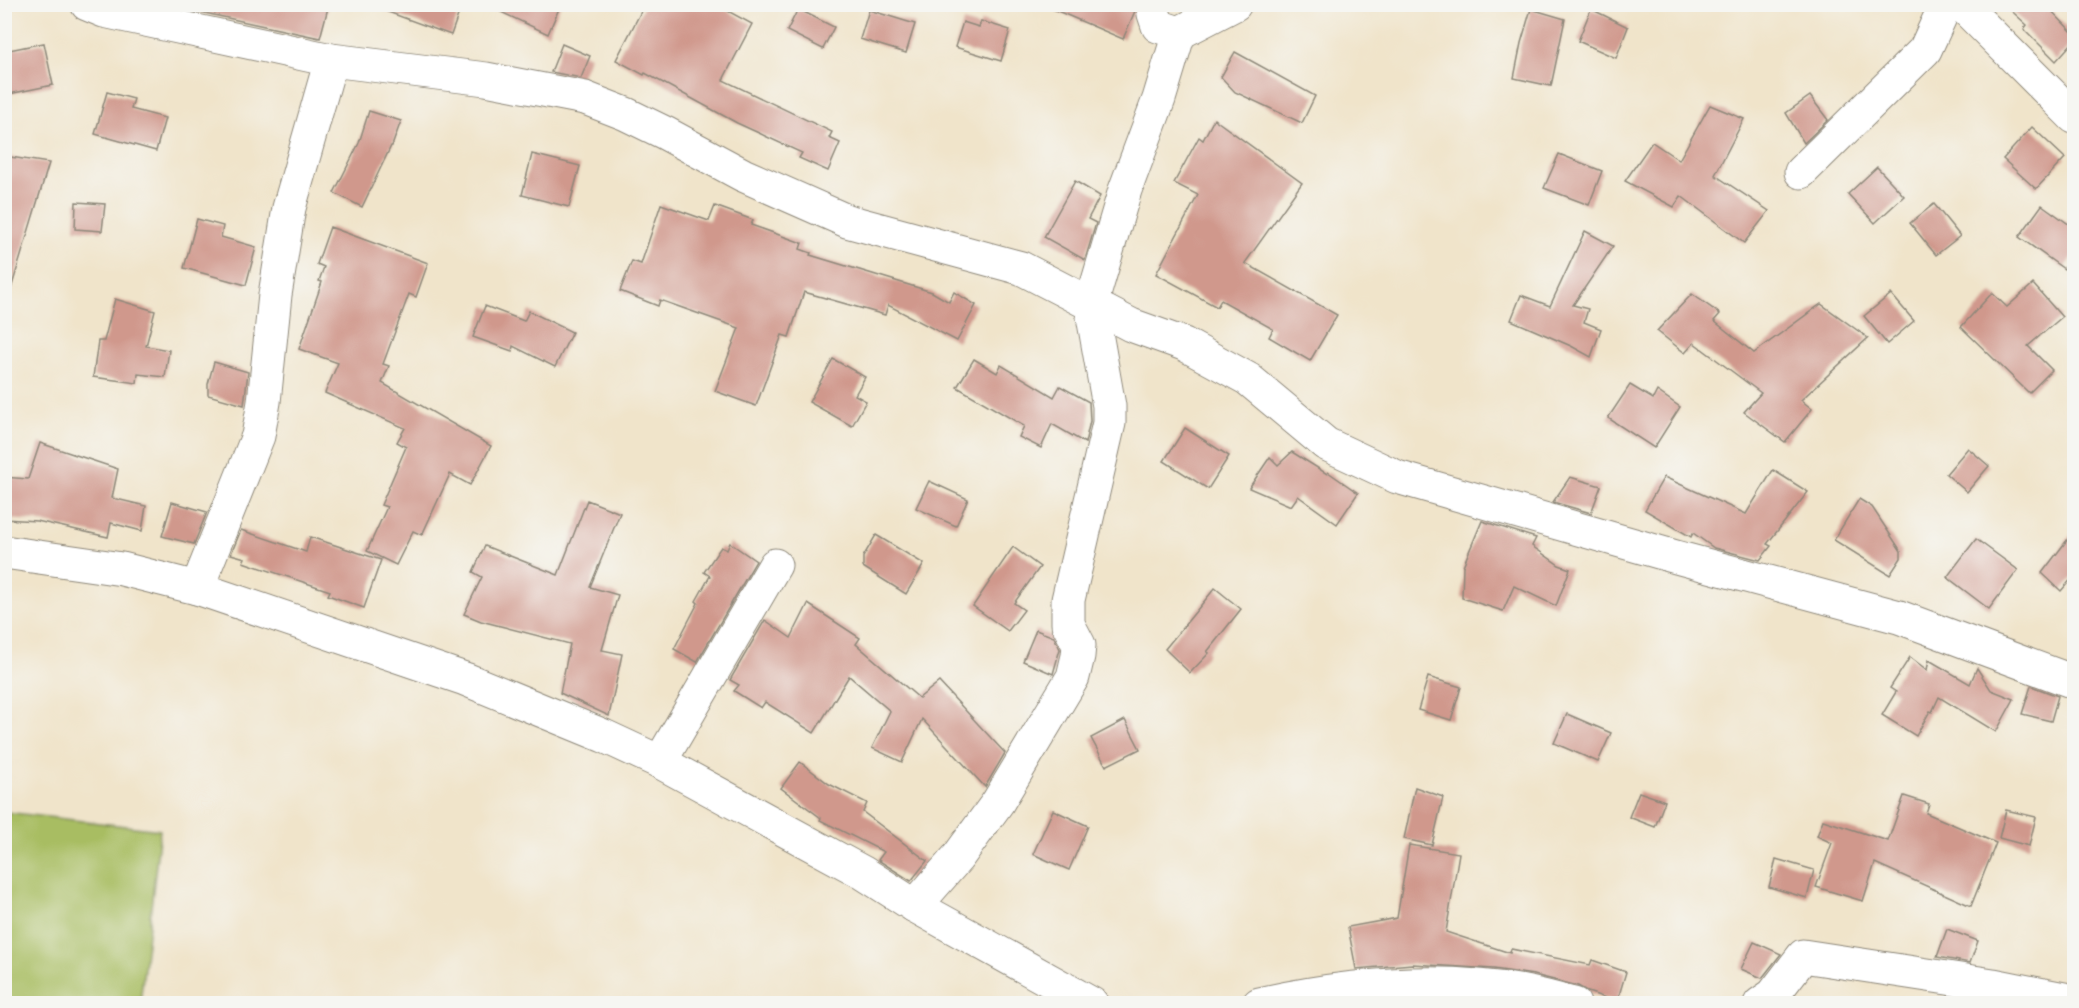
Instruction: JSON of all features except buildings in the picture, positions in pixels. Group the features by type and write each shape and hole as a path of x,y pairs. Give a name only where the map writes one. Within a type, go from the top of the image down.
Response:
{"street":[{"path":"87,4 104,10 331,60 486,79 585,98 626,114 743,175 847,221 1021,268 1131,325 1184,344 1248,379 1326,444 1397,477 1676,557 1899,617 2074,682"},
{"path":"1153,4 1158,26 1179,33 1235,4"},
{"path":"1801,172 1925,50 1946,4"},
{"path":"1961,4 2074,117"},
{"path":"915,906 958,857 998,802 1072,676 1079,645 1068,624 1068,600 1108,423 1109,406 1091,305 1125,190 1160,99 1179,33"},
{"path":"197,588 258,436 264,402 275,295 290,208 331,60"},
{"path":"4,552 122,569 197,588 465,679 604,736 660,762 862,872 915,906 1092,1004"},
{"path":"660,762 775,565"},
{"path":"1760,1004 1773,995 1803,956 1992,985 2074,1001"},
{"path":"1259,1004 1299,995 1357,987 1451,984 1523,992 1574,1004"}],"green space":[{"path":"5,812 160,830 140,1003 5,1003"}]}
